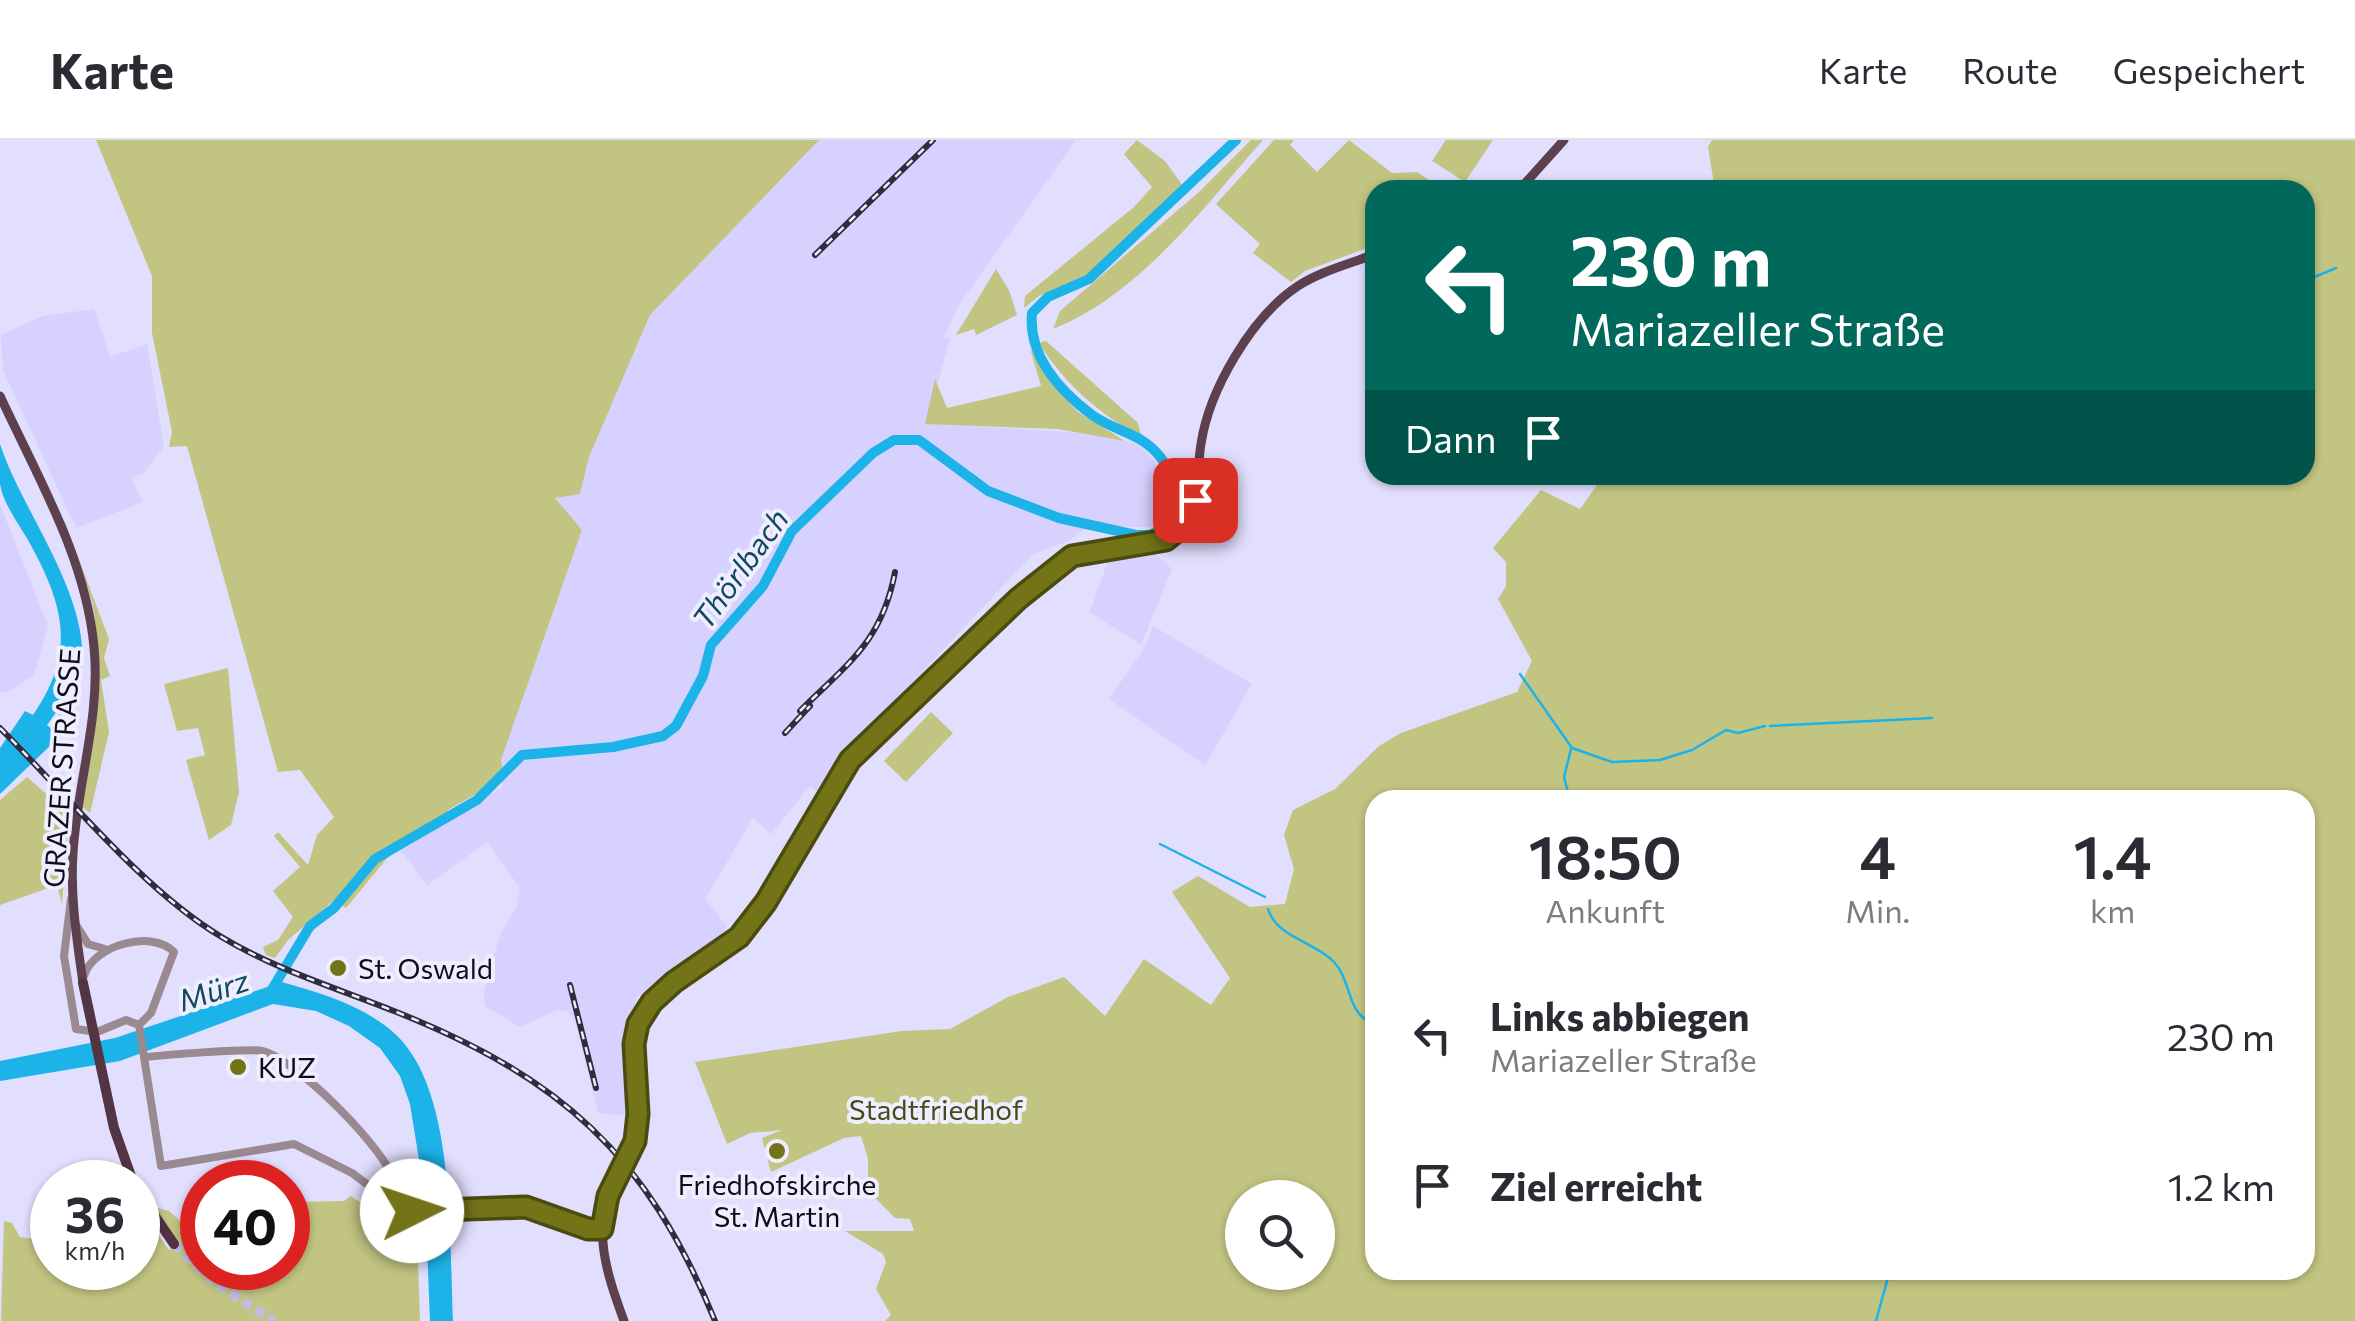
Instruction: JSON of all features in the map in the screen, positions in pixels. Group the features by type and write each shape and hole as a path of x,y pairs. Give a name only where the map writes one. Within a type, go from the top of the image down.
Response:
{"highway":[{"name":"GRAZER STRASSE","path":"82,983 125,1160"},
{"path":"160,1223 174,1244"}],"main road":[{"path":"1528,180 1564,140"},
{"path":"624,1321 603,1257 602,1229 608,1196 635,1141 638,1114 634,1044 638,1024 652,1002 748,928 844,769 881,727 1058,564 1087,552 1159,543 1178,532 1195,500 1209,412 1260,324 1304,283 1365,258"},
{"name":"GRAZER STRASSE","path":"0,396 66,541 91,623 94,692 76,820 72,896 82,983"}],"street":[{"path":"72,896 64,956 76,1028 97,1032 126,1020 139,1025"},
{"name":"GRAZER STRASSE","path":"75,922 88,944 110,950"},
{"path":"82,983 91,960 110,950 153,940 174,952 151,1013 139,1025"},
{"path":"64,956 79,956"},
{"path":"139,1025 161,1166 286,1144 308,1148 400,1208 526,1207 588,1229 602,1229"},
{"path":"147,1057 262,1051 306,1079 379,1150 396,1185 388,1202"}],"shaded area":[{"path":"819,140 1076,140 958,306 944,337 950,339 926,423 1102,434 1135,444 1148,453 1167,481 1170,508 1160,523 1151,527 1087,527 1070,540 1032,555 846,753 820,793 810,786 771,834 753,818 705,899 727,926 716,946 672,968 637,997 624,1046 628,1116 598,1113 576,1024 568,1012 557,1010 520,1027 485,1006 484,992 500,935 516,908 520,888 487,842 427,885 401,851 502,787 501,760 582,530 555,498 580,493 589,457 650,315"},
{"path":"94,309 110,357 147,344 164,447 143,474 131,478 143,502 76,528 3,370 1,335 43,316"},
{"path":"0,504 48,626 34,675 6,693 0,692"},
{"path":"1154,553 1172,569 1141,645 1090,612 1110,555"},
{"path":"1153,626 1252,684 1205,765 1109,699 1145,647"}],"green space":[{"path":"96,140 819,140 650,315 589,457 580,494 555,498 582,530 501,760 503,770 488,787 448,810 451,818 388,857 346,908 334,900 288,940 275,958 266,955 263,947 278,940 293,917 273,891 300,867 274,836 278,832 308,865 317,835 334,817 300,770 278,772 187,446 169,447 172,432 152,333 152,276"},
{"path":"1137,140 1165,161 1183,186 1092,272 1039,296 1024,308 1025,296 1134,207 1152,187 1124,154"},
{"path":"1251,140 1263,140 1142,272 1085,314 1053,329 1060,311 1199,192"},
{"path":"1274,140 1294,140 1290,145 1317,172 1349,140 1392,173 1417,172 1429,180 1365,180 1365,249 1305,271 1291,282 1253,253 1260,244 1216,204"},
{"path":"1446,140 1493,140 1466,180 1432,161"},
{"name":"Stadtfriedhof","path":"1712,140 2355,140 2355,1321 885,1321 891,1315 876,1289 886,1262 883,1254 845,1231 914,1231 910,1219 895,1218 868,1191 868,1159 861,1136 844,1138 771,1172 762,1138 782,1130 750,1133 727,1144 695,1062 902,1031 950,1029 1008,997 1064,977 1105,1016 1144,959 1211,1005 1230,978 1172,892 1198,876 1250,907 1285,904 1294,869 1284,835 1293,810 1335,789 1379,746 1401,733 1517,692 1532,661 1498,599 1506,586 1506,562 1493,548 1541,490 1580,509 1597,485 2315,485 2315,180 1713,180 1708,147"},
{"path":"996,269 1009,290 1017,315 976,335 974,329 956,335"},
{"path":"1046,341 1138,423 1142,438 1072,385 1039,343"},
{"path":"1030,348 1050,382 1078,412 1125,441 1058,429 925,424 935,379 947,408 1041,386"},
{"path":"64,520 109,639 104,658 110,676 101,680 109,732 90,813 81,806 95,706 96,631 90,595"},
{"path":"228,668 239,792 231,825 209,840 186,760 205,755 198,728 177,731 164,684"},
{"path":"931,712 953,733 906,782 884,761"},
{"path":"27,777 69,814 62,904 57,885 0,905 0,800"},
{"path":"351,1196 375,1213 410,1260 418,1260 420,1321 1,1321 4,1221 12,1223 20,1237 30,1238 30,1290 160,1290 160,1237 169,1250 177,1241 160,1216 160,1209 180,1221 180,1290 310,1290 310,1202 344,1201"}],"water":[{"path":"0,444 64,580 77,616 82,651 79,686 64,720 59,716 60,707 47,725 55,732 55,741 0,794 0,748 25,711 33,715 47,692 56,670 61,628 50,586 2,491"},
{"path":"282,982 368,1014 393,1032 414,1057 429,1089 446,1168 453,1321 430,1321 425,1197 410,1104 400,1076 380,1048 349,1026 316,1011 273,1004 120,1061 0,1081 0,1061 115,1038"}],"waterway":[{"name":"Thörlbach","path":"271,991 310,926 334,908 375,859 477,800 522,755 613,747 663,736 676,726 703,676 711,645 763,586 792,531 873,453 894,440 919,440 988,491 1059,518 1136,535 1150,535 1166,527 1175,504 1167,468 1151,448 1092,415 1057,383 1035,344 1032,313 1048,297 1089,279 1236,140"},
{"path":"2315,277 2336,268"},
{"path":"1520,674 1572,748 1612,762 1660,760 1692,750 1726,730 1738,733 1765,726"},
{"path":"1770,726 1932,718"},
{"path":"1567,790 1564,777 1571,749"},
{"path":"1160,844 1265,897"},
{"path":"1268,909 1280,927 1334,962 1365,1020"},
{"path":"1876,1321 1887,1280"}],"tunnel":[{"path":"174,1244 214,1282 274,1321"}],"railway":[{"path":"815,255 933,140"},
{"path":"800,711 872,634 895,572"},
{"path":"785,733 810,706"},
{"path":"0,728 134,867 220,936 283,968 453,1036 551,1094 591,1128 660,1211 715,1321"},
{"path":"570,985 596,1088"}],"place":[{"name":"St. Oswald","path":"338,968"},
{"name":"KUZ","path":"238,1067"},
{"name":"Friedhofskirche St. Martin","path":"777,1151"}],"route":[{"path":"412,1211 526,1207 564,1217 588,1229 602,1229 608,1196 638,1128 635,1034 652,1002 748,928 850,760 1018,599 1072,556 1149,546 1166,540 1185,524 1195,500"}],"water label":[{"name":"Mürz","path":"213,989"}]}
